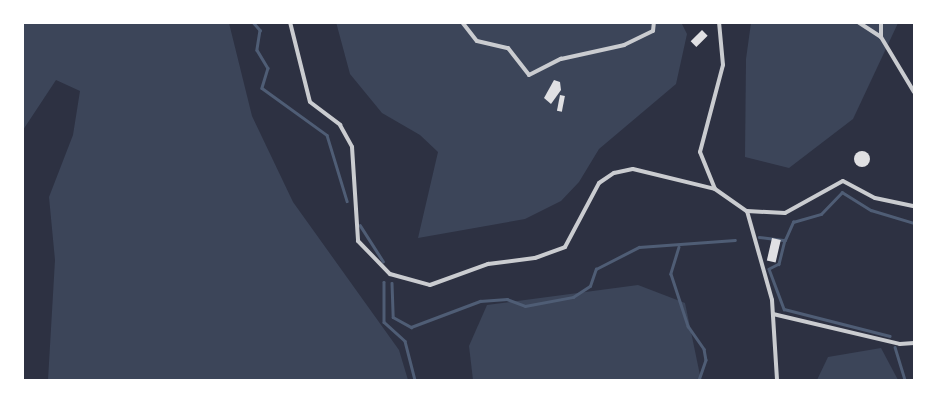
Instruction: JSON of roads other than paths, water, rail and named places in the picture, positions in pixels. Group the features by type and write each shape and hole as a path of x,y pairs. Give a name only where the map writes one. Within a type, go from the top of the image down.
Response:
{"street":[{"path":"290,22 310,102 340,125 352,147 358,242 390,274 412,283 430,284 488,264 535,258 565,247 599,183 614,173 633,170 715,190 746,211 785,213 843,180 875,198 914,206"},
{"path":"462,22 477,40 508,48 529,75 561,59 624,45 653,31 654,22"},
{"path":"715,190 700,152 723,65 719,22"},
{"path":"858,22 881,37 914,92"},
{"path":"881,22 881,37"},
{"path":"746,211 773,314 777,380"},
{"path":"773,314 900,344 914,343"}],"waterway":[{"path":"253,22 260,30 257,50 268,68 262,88 327,135 347,201"},
{"path":"759,237 785,240 793,222 821,214 842,192 871,210 914,223"},
{"path":"360,225 383,261"},
{"path":"392,283 393,317 411,327 480,301 507,299 525,306 573,297 590,286 596,269 639,247 735,240"},
{"path":"785,240 779,264 769,269 784,309 890,336"},
{"path":"679,247 671,274 688,326 704,349 706,360 699,380"},
{"path":"384,282 384,322 405,341 415,380"},
{"path":"895,347 905,380"}]}
